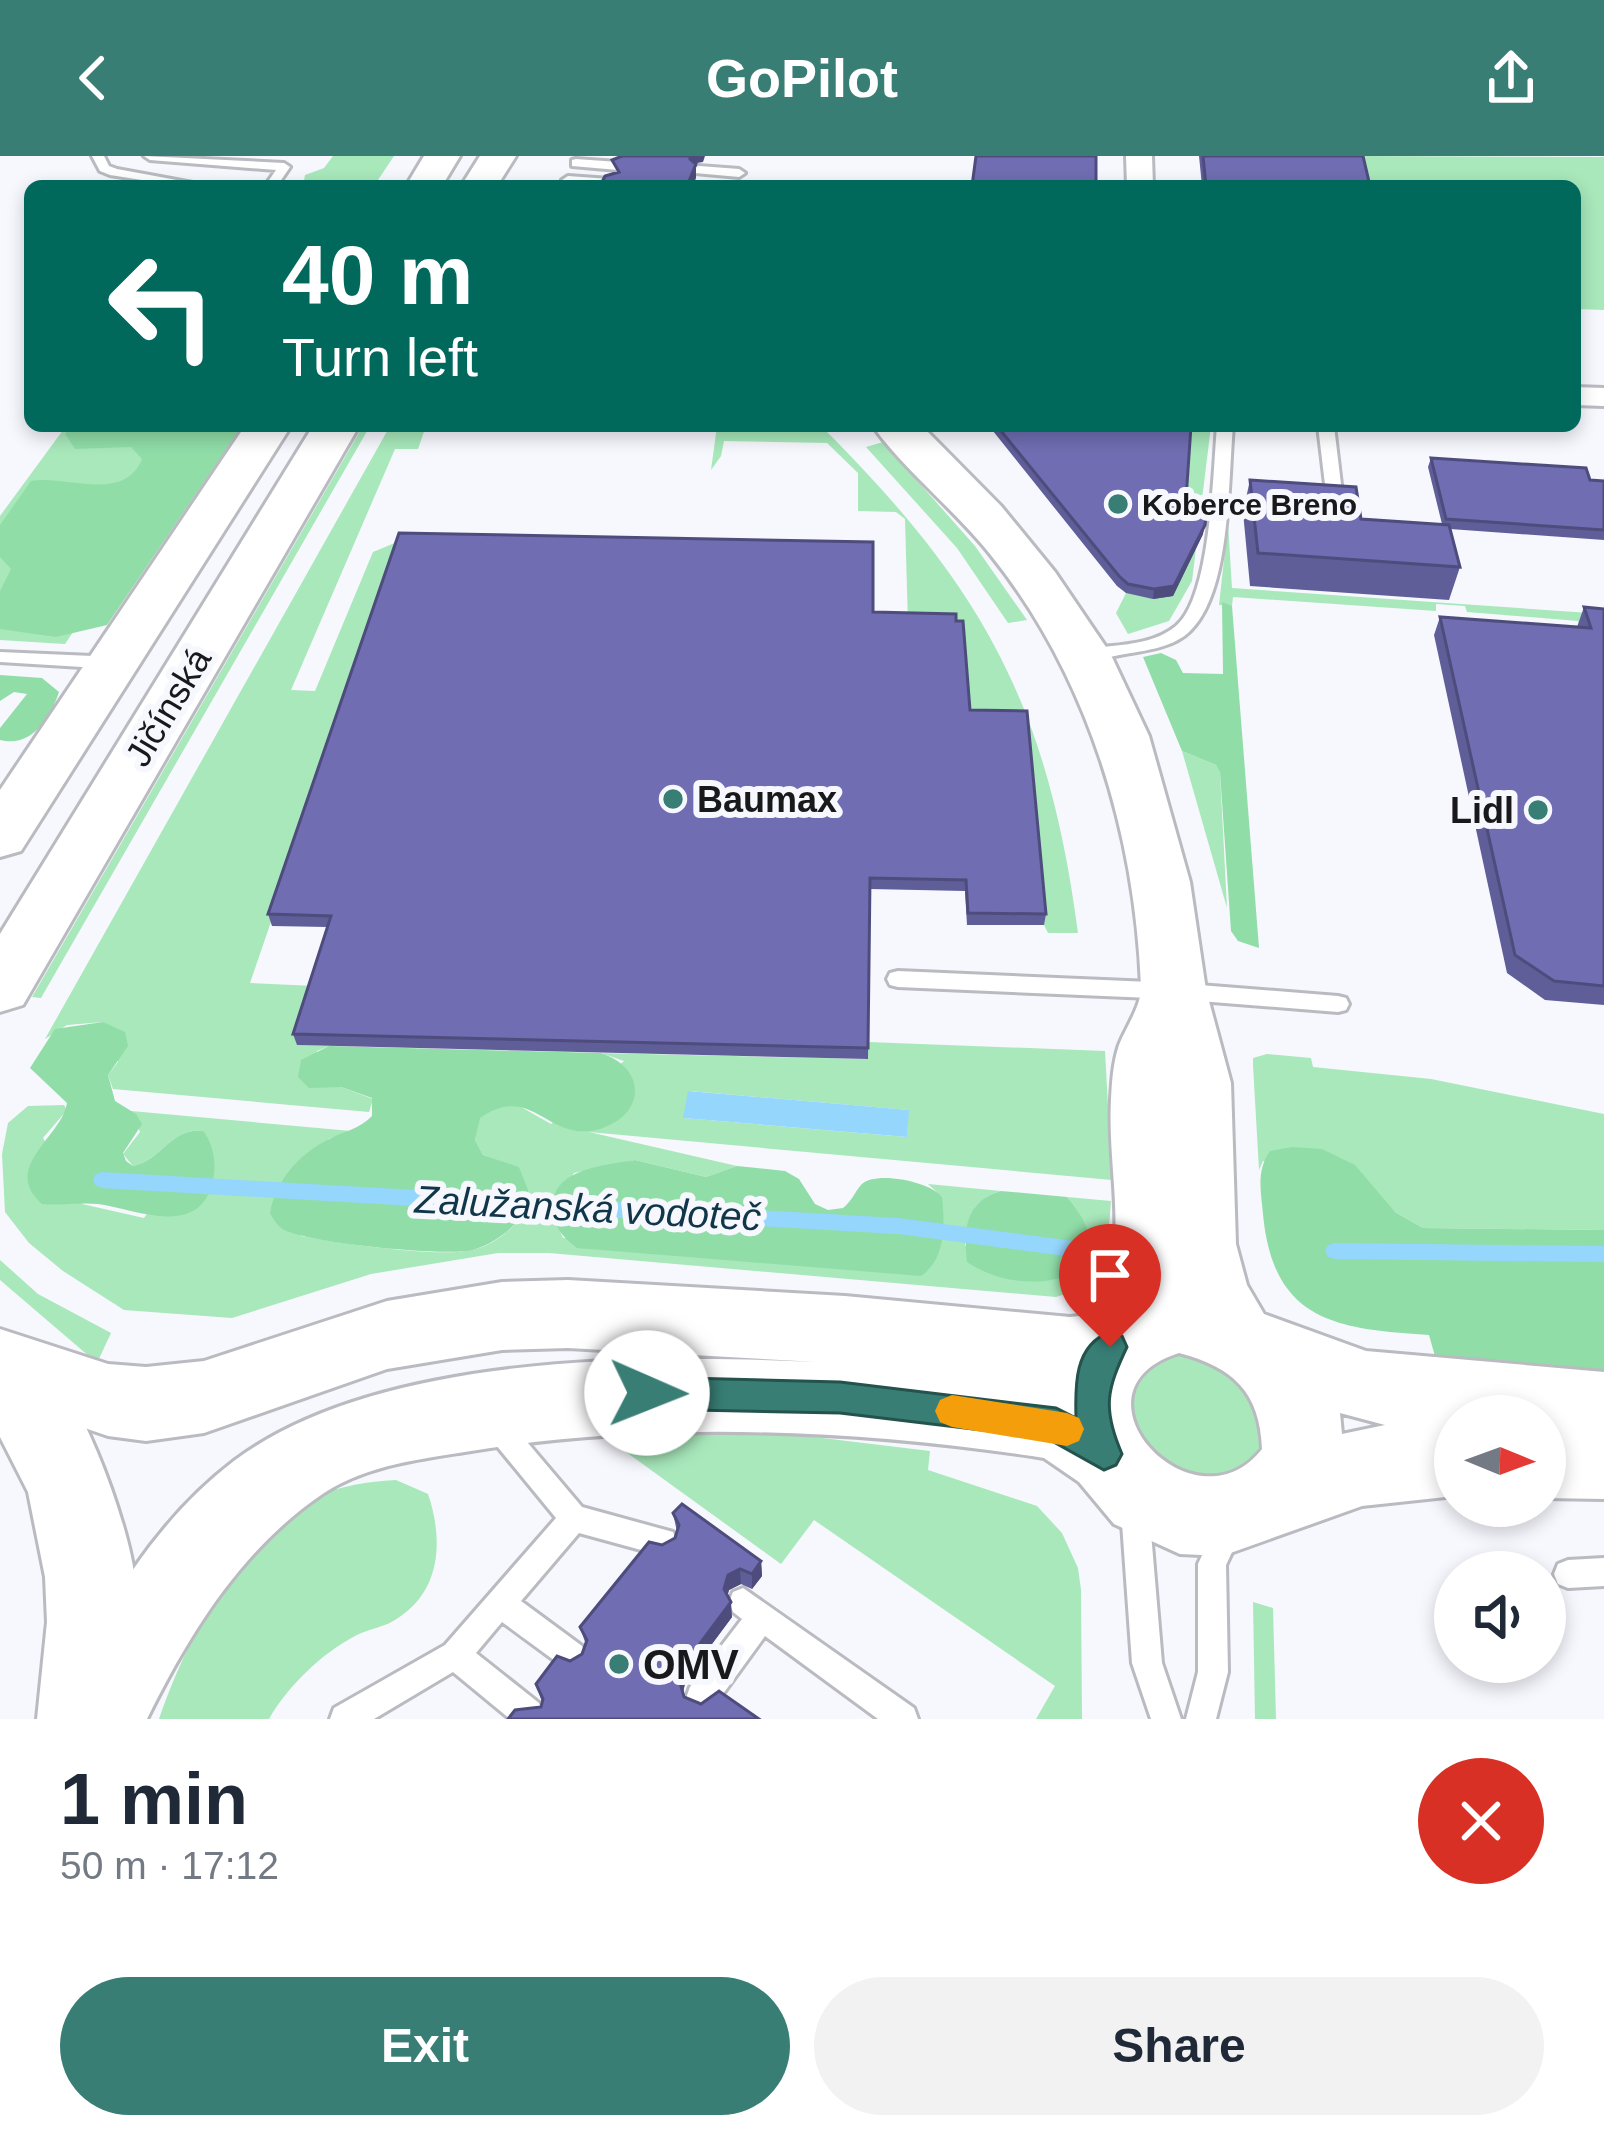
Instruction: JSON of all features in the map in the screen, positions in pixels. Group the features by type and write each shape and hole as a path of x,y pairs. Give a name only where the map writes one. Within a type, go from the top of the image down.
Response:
{"main road":[{"path":"0,1367 38,1417 72,1485 90,1566 93,1660 84,1719"}],"street":[{"name":"Jičínská","path":"0,836 264,432"},
{"name":"Jičínská","path":"0,988 332,432"},
{"path":"902,432 1029,571 1103,692 1130,768 1160,886 1174,991 1197,1073 1202,1124 1194,1197 1201,1270 1211,1300 1296,1394 1304,1427 1300,1454 1288,1481 1262,1503"},
{"path":"1114,1467 1094,1430 1092,1375 1147,1300 1156,1259 1147,1067 1174,991"},
{"path":"0,1367 108,1400 146,1404 204,1397 387,1335 502,1316 568,1314 822,1328 1070,1352 1179,1319 1366,1387 1604,1409"},
{"path":"99,1719 127,1664 202,1543 245,1502 298,1464 342,1442 484,1411 647,1393 840,1397 1056,1424 1114,1467 1148,1500 1196,1517 1262,1503 1334,1472 1380,1460 1434,1459"},
{"path":"1566,1460 1604,1461"}],"lane":[{"path":"98,156 104,168 114,172 165,180"},
{"path":"150,156 250,164 302,162"},
{"path":"699,170 737,179 744,156"},
{"path":"578,159 618,166"},
{"path":"1082,655 1166,639 1187,627 1207,584 1224,432"},
{"path":"1327,432 1334,501"},
{"path":"0,657 115,663"},
{"path":"898,979 1174,991 1338,1004"},
{"path":"484,1411 574,1518 663,1542"},
{"path":"1114,1467 1136,1510 1147,1663 1166,1719"},
{"path":"1201,1719 1213,1672 1212,1564 1225,1535 1262,1503"},
{"path":"345,1719 455,1655 574,1518"},
{"path":"1568,1574 1604,1572"},
{"path":"500,1603 572,1656"},
{"path":"701,1698 752,1610 903,1719"},
{"path":"455,1655 528,1714"}],"green space":[{"path":"333,156 394,156 378,180 304,180 305,175 324,168"},
{"path":"1363,156 1604,157 1604,310 1581,309 1581,180 1369,180"},
{"path":"62,432 208,432 65,644 0,640 0,516"},
{"path":"238,432 107,625 56,637 0,629 0,591 11,569 0,557 0,525 31,481 108,484 133,473 142,459 131,447 75,449 65,434"},
{"path":"360,432 367,432 41,998 32,997"},
{"path":"387,432 424,432 418,449 395,449 291,690 315,691 373,552 402,540 250,983 316,986 298,1045 329,1046 317,1051 309,1087 341,1087 373,1099 369,1112 113,1089 108,1075 118,1062 103,1022 67,1025 45,1039"},
{"path":"716,432 827,432 925,541 966,597 1026,715 1048,780 1078,933 1048,933 1044,925 1025,723 960,721 908,624 905,519 896,512 858,511 858,473 827,443 724,441 711,470"},
{"path":"1190,432 1210,432 1192,581 1169,621 1128,634 1116,613 1126,593 1166,597 1179,583"},
{"path":"883,442 975,546 1027,620 1008,623 957,548 866,447"},
{"path":"1228,523 1232,588 1604,614 1580,626 1578,621 1467,612 1465,606 1436,604 1436,611 1233,597 1232,606 1219,605"},
{"path":"1222,602 1232,606 1259,948 1238,941 1231,931 1220,773 1216,765 1182,751 1143,657 1161,653 1176,660 1183,673 1223,674"},
{"path":"0,675 42,678 59,692 45,721 21,740 0,740 0,728 27,694 14,692 0,701"},
{"path":"1182,751 1216,765 1220,773 1227,908"},
{"path":"103,1022 125,1032 128,1046 108,1075 115,1101 136,1114 142,1124 123,1153 126,1161 133,1166 143,1163 191,1131 203,1131 209,1140 214,1169 208,1195 183,1215 149,1215 98,1204 42,1204 31,1190 30,1165 67,1103 30,1068 55,1029"},
{"path":"868,1042 1105,1051 1112,1180 589,1132 737,1166 706,1177 635,1160 574,1173 553,1215 563,1238 941,1244 942,1197 928,1184 1001,1191 977,1204 965,1246 1084,1265 1085,1228 1067,1197 1111,1201 1101,1260 1085,1282 1056,1297 549,1253 498,1253 371,1274 232,1318 124,1310 29,1243 5,1212 2,1154 8,1123 28,1106 64,1105 67,1110 43,1138 82,1204 144,1218 203,1131 182,1134 152,1158 133,1166 123,1154 140,1132 131,1111 351,1131 328,1139 301,1236 413,1251 472,1250 495,1241 526,1213 519,1168 483,1155 475,1140 479,1118 514,1103 551,1124 624,1061 601,1053 867,1059","holes":["689,1091 908,1110 907,1137 684,1118"]},
{"path":"329,1046 601,1053 627,1069 635,1091 633,1103 615,1122 582,1131 514,1106 480,1118 475,1140 483,1155 519,1167 528,1190 526,1213 489,1244 459,1252 407,1250 294,1234 281,1228 270,1213 283,1179 318,1145 372,1116 372,1098 341,1087 309,1088 298,1077 301,1060"},
{"path":"1267,1054 1311,1058 1313,1067 1431,1079 1604,1114 1604,1230 1423,1228 1395,1212 1263,1161 1259,1170 1253,1058"},
{"path":"1322,1149 1355,1165 1395,1212 1423,1228 1604,1230 1604,1377 1438,1367 1429,1335 1366,1329 1315,1313 1280,1278 1263,1214 1260,1181 1266,1159 1270,1151"},
{"path":"635,1160 706,1177 737,1166 785,1171 799,1179 815,1204 828,1210 843,1208 868,1181 890,1178 915,1183 942,1197 939,1251 921,1276 577,1248 555,1221 555,1195 561,1185 582,1171"},
{"path":"1001,1191 1067,1197 1086,1225 1090,1248 1082,1264 1066,1276 1017,1281 967,1262 969,1218 980,1201"},
{"path":"0,1260 38,1294 111,1333 97,1363 0,1280"},
{"path":"1176,1350 1223,1357 1271,1428 1255,1465 1215,1482 1165,1469 1132,1432 1129,1388 1139,1370"},
{"path":"647,1417 930,1451 928,1470 1037,1506 1062,1533 1078,1568 1082,1719 1036,1719 1055,1686 814,1520 781,1564 626,1452 622,1436 630,1423"},
{"path":"396,1480 428,1494 436,1528 431,1578 413,1606 318,1661 269,1719 159,1719 200,1625 239,1562 262,1535 315,1497"},
{"path":"1253,1602 1273,1608 1276,1719 1255,1719"}],"water":[{"path":"688,1091 909,1110 907,1137 683,1118"}],"building":[{"path":"690,156 696,164 689,180 603,180 619,172 612,160"},
{"path":"976,156 1096,156 1096,180 973,180"},
{"path":"1203,156 1363,156 1369,180 1205,180"},
{"name":"Koberce Breno","path":"1002,432 1191,432 1186,499 1208,501 1205,525 1174,586 1154,589 1128,584"},
{"path":"1431,458 1586,468 1590,480 1604,481 1604,530 1446,519"},
{"path":"1250,480 1356,487 1361,519 1449,525 1460,567 1258,553"},
{"name":"Baumax","path":"399,533 873,542 873,612 956,614 956,621 963,621 970,710 1027,711 1046,914 968,913 966,880 870,878 868,1048 293,1034 331,916 268,914"},
{"name":"Lidl","path":"1584,607 1604,609 1604,986 1554,981 1515,955 1440,617 1591,628"},
{"path":"682,1504 761,1561 752,1574 740,1569 728,1575 724,1589 731,1602 684,1665 680,1683 684,1697 701,1704 719,1691 759,1719 508,1719 515,1710 541,1707 543,1699 536,1684 557,1656 570,1661 582,1654 587,1640 580,1627 649,1542 662,1545 675,1538 679,1525 673,1513"}],"waterway":[{"name":"Zalužanská vodoteč","path":"102,1180 898,1226 1073,1249"},
{"name":"Zalužanská vodoteč","path":"1335,1251 1604,1254"}],"slow traffic":[{"path":"952,1411 1067,1429"}],"place":[{"name":"Koberce Breno","path":"1118,504"},
{"name":"Baumax","path":"673,799"},
{"name":"Lidl","path":"1538,810"},
{"name":"OMV","path":"619,1664"}],"route":[{"path":"647,1393 840,1397 998,1416 1056,1424 1104,1454 1094,1430 1092,1375 1110,1347"}]}
